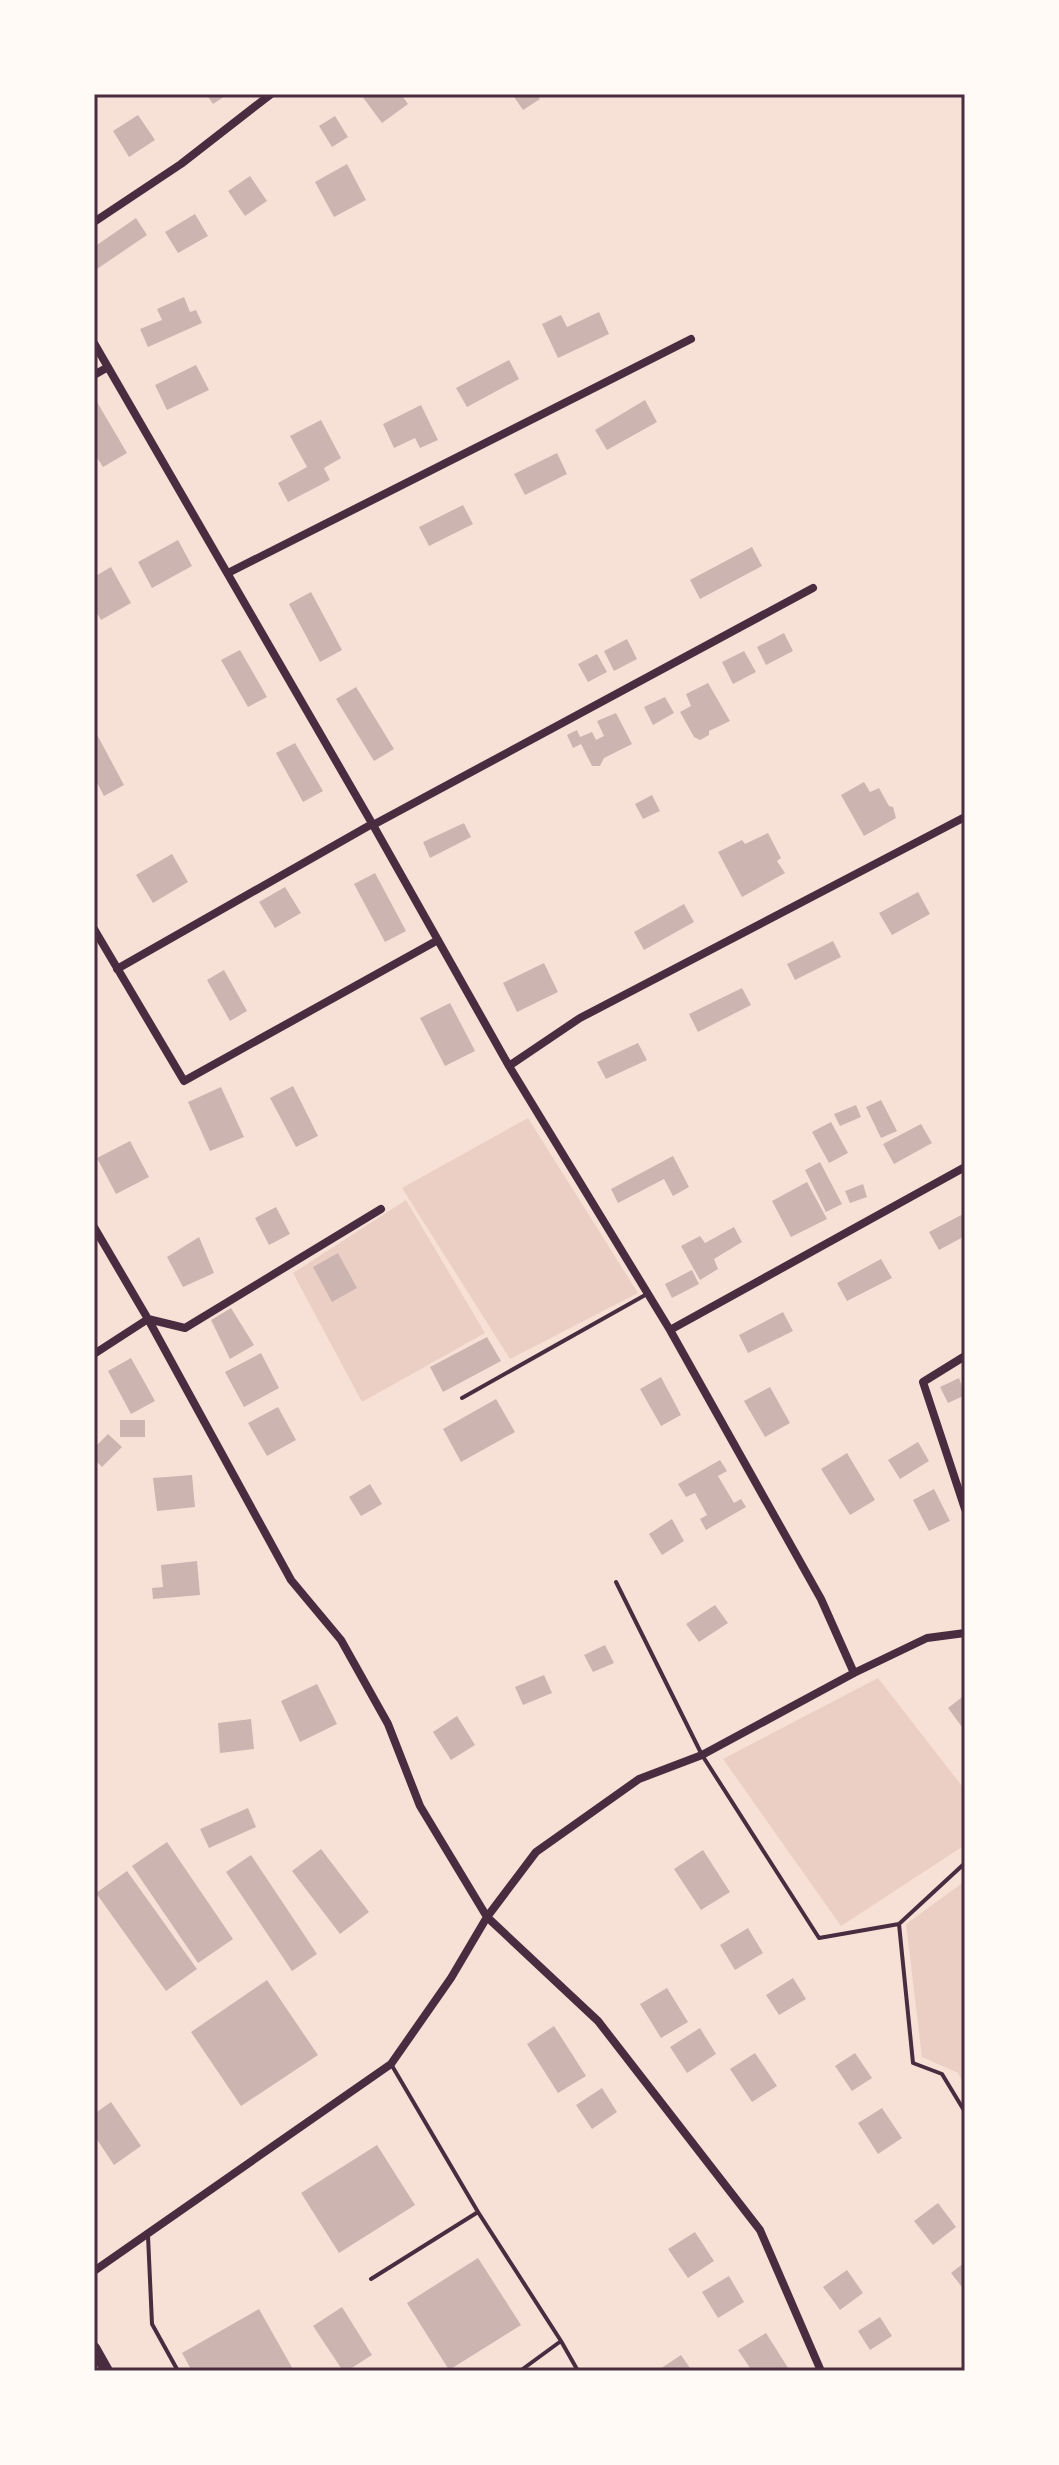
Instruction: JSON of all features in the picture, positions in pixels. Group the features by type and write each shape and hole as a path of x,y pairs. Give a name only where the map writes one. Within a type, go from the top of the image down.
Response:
{"main road":[{"path":"94,2348 107,2371"}],"street":[{"path":"94,222 181,164 271,94"},
{"path":"228,573 691,339"},
{"path":"94,343 509,1066 670,1330 821,1599 854,1673"},
{"path":"94,375 108,367"},
{"path":"117,969 372,824 813,588"},
{"path":"509,1066 580,1018 963,818"},
{"path":"94,929 184,1081 438,940"},
{"path":"670,1330 965,1167"},
{"path":"94,1354 148,1319 185,1328 381,1209"},
{"path":"94,1227 291,1580 341,1640 388,1724 420,1806 487,1917 598,2021 760,2230 821,2371"},
{"path":"965,1356 923,1382 965,1509"},
{"path":"94,2271 391,2064 451,1978 487,1917 536,1852 639,1779 702,1755 854,1673 927,1638 965,1633"}],"lane":[{"path":"462,1398 647,1294"},
{"path":"616,1582 702,1755 819,1938 899,1924 965,1863"},
{"path":"899,1924 913,2063 942,2074 965,2112"},
{"path":"391,2064 478,2212 578,2371"},
{"path":"371,2279 478,2212"},
{"path":"147,2234 152,2324 178,2371"},
{"path":"520,2371 561,2341"}],"shaded area":[{"path":"528,1118 638,1293 510,1359 402,1188"},
{"path":"406,1200 485,1333 362,1402 293,1273"},
{"path":"878,1678 965,1790 965,1845 841,1926 723,1759"},
{"path":"965,1881 965,2086 958,2073 922,2057 906,1924"}],"building":[{"path":"206,94 228,94 213,104"},
{"path":"401,94 408,104 382,123 362,96"},
{"path":"512,94 537,94 540,99 523,110"},
{"path":"138,115 155,140 129,157 113,131"},
{"path":"335,116 348,137 332,147 319,126"},
{"path":"347,164 366,200 334,217 315,182"},
{"path":"250,176 267,201 245,216 228,191"},
{"path":"195,214 208,236 178,253 165,232"},
{"path":"136,218 147,235 94,271 94,247"},
{"path":"184,297 190,312 196,310 202,323 148,347 140,329 162,320 157,309"},
{"path":"599,312 609,334 558,358 542,324 561,315 567,327"},
{"path":"509,360 519,379 467,407 456,388"},
{"path":"196,365 209,390 167,410 155,385"},
{"path":"94,397 127,453 103,467 94,453"},
{"path":"645,400 657,422 607,450 595,430"},
{"path":"421,405 438,440 420,448 415,438 394,448 383,424"},
{"path":"321,420 341,458 324,468 330,480 288,502 278,483 307,467 290,436"},
{"path":"557,453 567,474 525,495 514,474"},
{"path":"463,505 473,524 429,546 419,527"},
{"path":"178,540 192,566 152,588 138,562"},
{"path":"752,547 762,566 700,599 690,580"},
{"path":"111,567 131,603 101,620 94,608 94,577"},
{"path":"311,592 342,650 320,662 289,604"},
{"path":"784,633 793,651 766,665 757,647"},
{"path":"627,639 637,659 614,671 604,651"},
{"path":"240,650 267,697 248,707 221,660"},
{"path":"744,651 756,672 733,684 722,662"},
{"path":"597,654 607,672 588,682 578,664"},
{"path":"708,683 730,721 709,731 709,735 700,740 694,737 680,712 691,706 686,694"},
{"path":"356,687 394,749 374,761 336,699"},
{"path":"665,697 674,713 653,725 644,707"},
{"path":"616,713 632,744 604,758 600,766 592,766 581,744 573,748 567,735 577,730 580,737 592,732 596,740 604,736 597,721"},
{"path":"94,729 124,785 104,796 94,777"},
{"path":"295,743 323,791 303,802 276,753"},
{"path":"864,782 870,792 879,788 889,806 893,807 896,818 864,836 841,795"},
{"path":"652,795 660,811 643,819 635,804"},
{"path":"464,823 471,837 430,858 423,842"},
{"path":"768,833 781,858 777,861 785,873 742,897 718,852 742,840 745,844"},
{"path":"172,854 188,882 153,903 136,875"},
{"path":"375,873 406,931 385,942 354,884"},
{"path":"285,887 301,913 275,928 259,902"},
{"path":"918,892 930,914 892,935 879,913"},
{"path":"684,904 694,922 644,950 634,932"},
{"path":"833,941 841,957 795,980 787,964"},
{"path":"544,963 558,992 517,1012 503,983"},
{"path":"224,970 247,1011 230,1021 207,980"},
{"path":"742,988 751,1005 698,1032 689,1014"},
{"path":"450,1003 475,1051 445,1066 420,1018"},
{"path":"638,1043 647,1060 606,1079 597,1062"},
{"path":"293,1086 318,1136 296,1147 270,1098"},
{"path":"221,1087 244,1137 210,1151 188,1102"},
{"path":"881,1100 897,1131 881,1138 866,1107"},
{"path":"856,1105 861,1117 840,1126 834,1114"},
{"path":"831,1122 848,1153 829,1163 812,1132"},
{"path":"921,1124 932,1143 894,1164 883,1144"},
{"path":"130,1141 149,1177 116,1194 97,1158"},
{"path":"673,1156 689,1187 673,1196 664,1179 618,1203 611,1189"},
{"path":"820,1162 842,1204 826,1212 805,1170"},
{"path":"807,1182 827,1219 791,1237 772,1201"},
{"path":"863,1184 867,1197 850,1203 845,1191"},
{"path":"276,1207 290,1234 269,1245 255,1218"},
{"path":"965,1213 965,1236 939,1250 929,1232"},
{"path":"734,1227 742,1242 714,1259 718,1269 700,1280 681,1246 700,1236 705,1243"},
{"path":"199,1237 214,1273 183,1287 167,1257"},
{"path":"338,1253 357,1288 332,1302 313,1267"},
{"path":"881,1259 892,1278 847,1301 837,1283"},
{"path":"692,1270 699,1284 672,1298 665,1284"},
{"path":"231,1308 254,1345 230,1359 211,1320"},
{"path":"783,1312 793,1331 748,1353 739,1335"},
{"path":"487,1337 501,1361 443,1392 430,1367"},
{"path":"261,1353 279,1388 244,1407 225,1372"},
{"path":"131,1358 155,1401 131,1414 108,1371"},
{"path":"661,1377 681,1415 661,1426 640,1389"},
{"path":"959,1378 965,1395 948,1403 940,1387"},
{"path":"770,1387 790,1423 765,1437 744,1401"},
{"path":"496,1399 515,1432 461,1462 443,1429"},
{"path":"278,1407 296,1440 267,1456 248,1423"},
{"path":"120,1420 145,1420 145,1437 120,1437"},
{"path":"108,1434 122,1447 102,1467 94,1459 94,1448"},
{"path":"918,1442 929,1461 900,1479 888,1460"},
{"path":"847,1453 875,1500 850,1515 821,1469"},
{"path":"720,1460 727,1471 718,1476 734,1503 741,1499 746,1507 706,1530 700,1519 707,1515 695,1493 686,1497 678,1484"},
{"path":"192,1475 195,1507 157,1511 153,1478"},
{"path":"370,1484 382,1504 361,1516 349,1497"},
{"path":"934,1489 950,1521 929,1531 913,1500"},
{"path":"672,1519 684,1541 662,1555 649,1534"},
{"path":"197,1561 200,1595 153,1599 152,1588 163,1587 161,1565"},
{"path":"715,1605 728,1623 699,1642 686,1624"},
{"path":"605,1645 614,1663 593,1672 584,1655"},
{"path":"544,1675 552,1693 523,1705 515,1687"},
{"path":"317,1684 337,1724 300,1742 281,1701"},
{"path":"965,1695 965,1731 948,1708"},
{"path":"457,1716 475,1745 451,1760 433,1732"},
{"path":"251,1719 254,1749 220,1753 218,1723"},
{"path":"248,1808 256,1827 209,1848 200,1829"},
{"path":"167,1842 233,1939 198,1963 132,1866"},
{"path":"321,1849 369,1912 340,1934 292,1871"},
{"path":"703,1850 730,1892 701,1910 674,1869"},
{"path":"251,1855 317,1954 292,1971 226,1872"},
{"path":"127,1871 197,1969 166,1991 96,1893"},
{"path":"748,1928 763,1953 735,1970 720,1945"},
{"path":"793,1978 806,1999 779,2015 766,1995"},
{"path":"267,1980 318,2055 241,2106 191,2032"},
{"path":"667,1988 688,2022 661,2038 640,2004"},
{"path":"554,2026 586,2076 558,2093 527,2044"},
{"path":"700,2028 716,2054 687,2073 670,2047"},
{"path":"755,2053 777,2086 752,2102 730,2069"},
{"path":"855,2053 872,2078 852,2091 835,2066"},
{"path":"602,2088 617,2112 592,2129 576,2105"},
{"path":"111,2102 141,2146 114,2165 94,2135 94,2114"},
{"path":"882,2108 902,2138 878,2154 858,2123"},
{"path":"377,2145 415,2205 339,2253 301,2193"},
{"path":"938,2203 956,2227 933,2245 914,2221"},
{"path":"695,2232 714,2261 688,2278 668,2249"},
{"path":"478,2258 521,2325 449,2370 407,2303"},
{"path":"965,2262 965,2291 951,2273"},
{"path":"847,2270 863,2293 840,2310 823,2287"},
{"path":"729,2276 744,2302 718,2318 702,2292"},
{"path":"342,2307 372,2355 347,2371 343,2371 313,2326"},
{"path":"259,2309 294,2371 192,2371 182,2353"},
{"path":"880,2317 892,2336 870,2350 858,2331"},
{"path":"766,2333 790,2371 752,2371 738,2350"},
{"path":"681,2355 692,2371 657,2371"}]}
